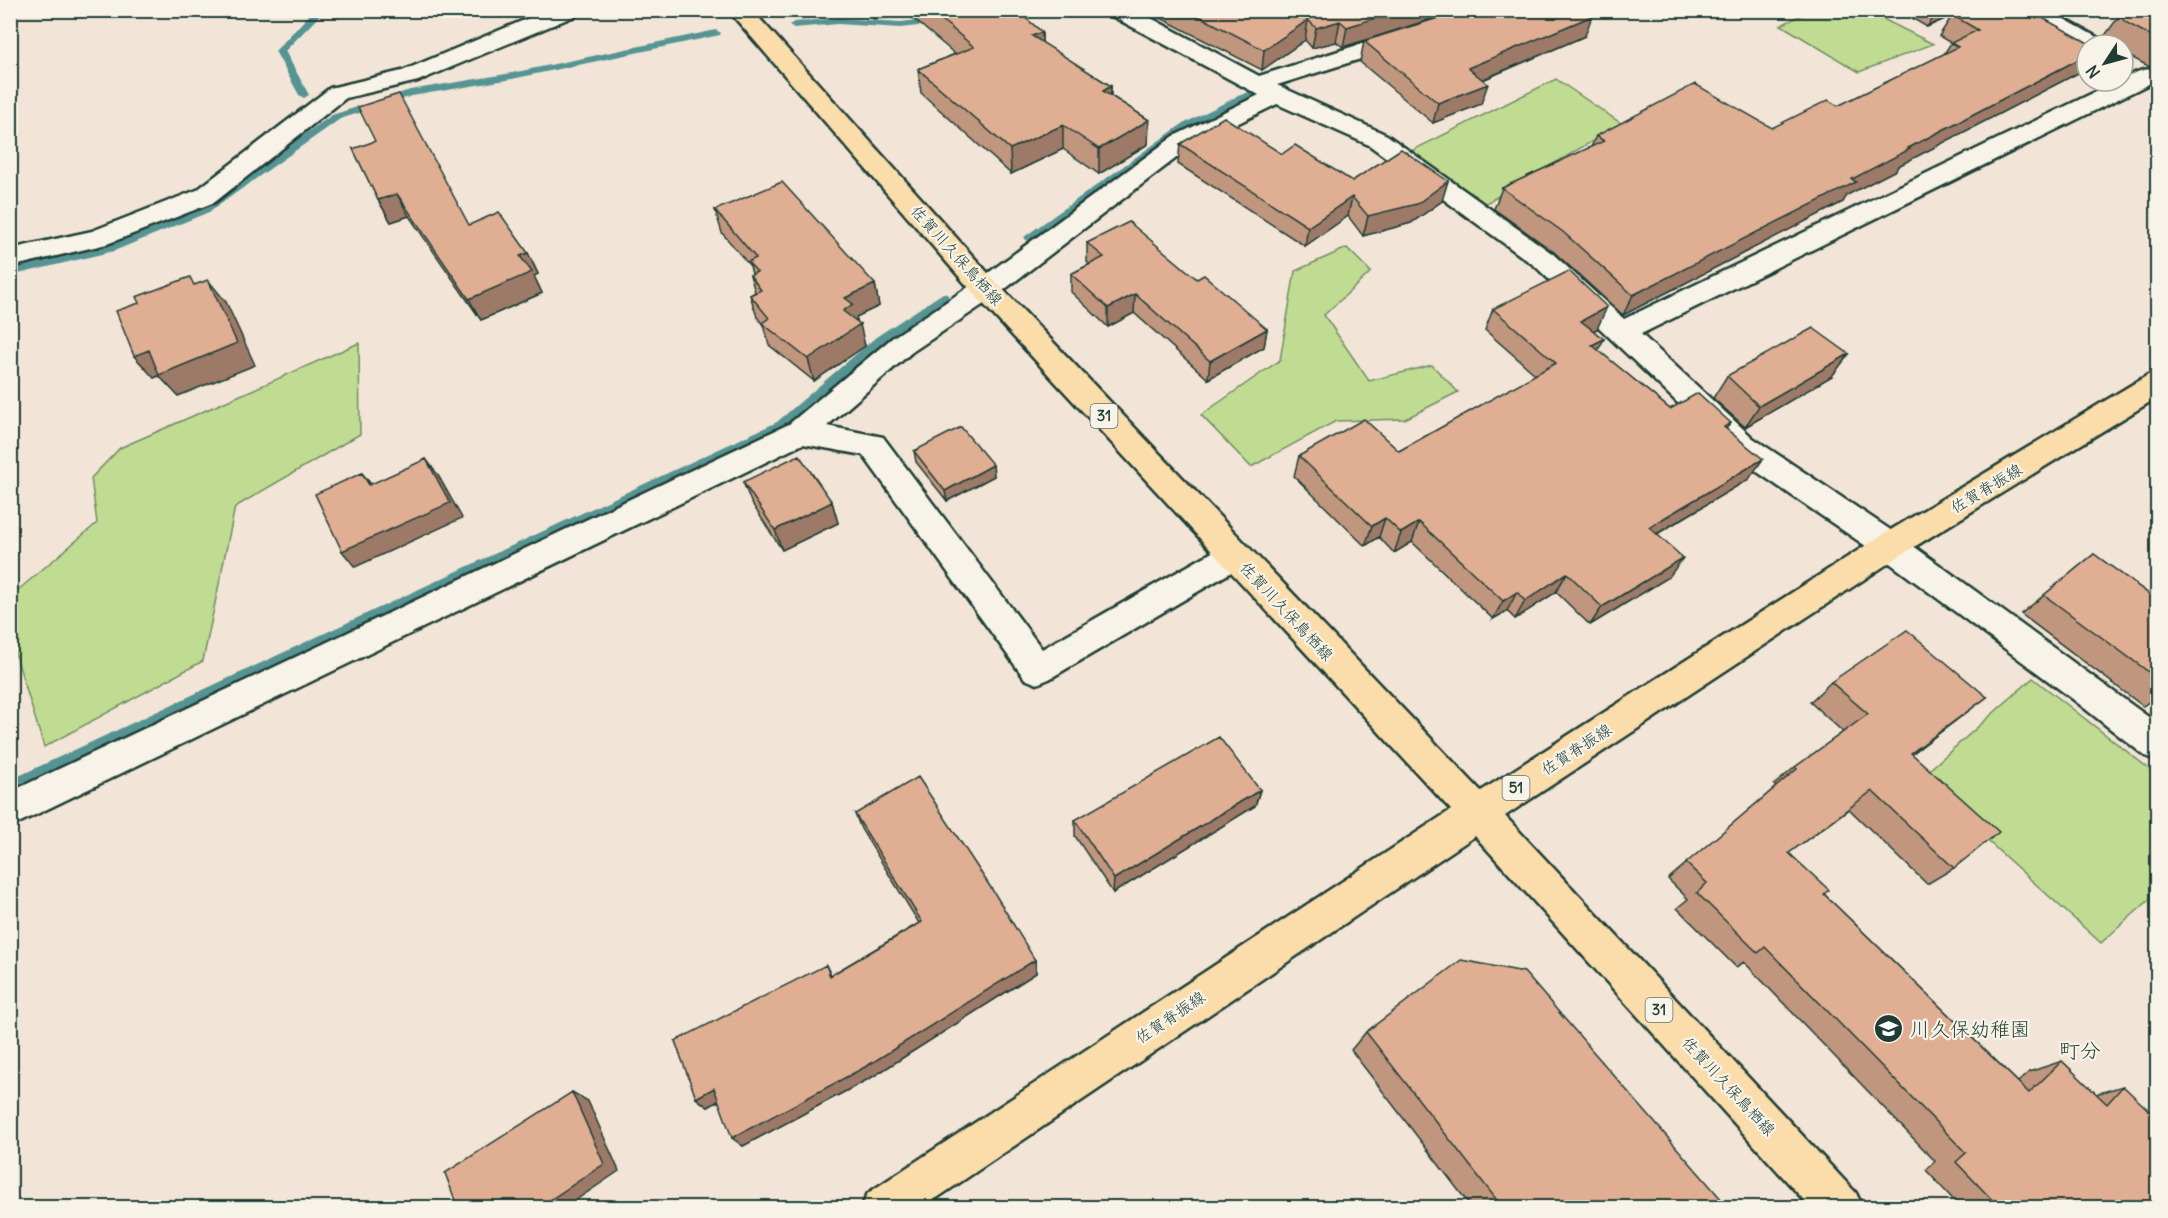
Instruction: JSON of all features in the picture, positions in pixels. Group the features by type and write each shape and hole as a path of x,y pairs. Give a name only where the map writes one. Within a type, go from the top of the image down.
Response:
{"main road":[{"name":"佐賀川久保鳥栖線","path":"739,10 986,289 1478,813 1841,1208"},
{"name":"佐賀脊振線","path":"883,1208 1478,813 1890,546 2157,383"}],"street":[{"path":"10,258 98,238 206,196 338,93 410,76 569,10"},
{"path":"2031,10 2075,34"},
{"path":"1120,12 1267,90 1378,140 1544,260 1742,446 1890,546 2086,689 2157,746"},
{"path":"10,810 800,432 902,345 986,289 1183,141 1267,90 1426,32"},
{"path":"2135,68 2153,78"},
{"path":"1621,332 2153,78"},
{"path":"800,432 872,445 1037,669 1234,555"}],"green space":[{"path":"1812,10 1867,11 1933,44 1859,72 1781,25"},
{"path":"1556,79 1622,124 1483,205 1409,152"},
{"path":"1347,248 1371,272 1324,315 1369,381 1432,365 1458,392 1405,419 1336,421 1251,467 1201,415 1280,360 1295,271"},
{"path":"359,343 360,434 235,507 203,661 44,747 11,640 11,596 97,523 91,478 120,448"},
{"path":"2033,678 2157,775 2157,893 2101,943 1919,779"}],"building":[{"path":"930,10 1016,10 1042,32 1032,36 1111,86 1103,91 1149,120 1099,149 1063,125 1010,149 918,69 974,47"},
{"path":"1187,10 1400,10 1347,27 1340,21 1316,28 1308,20 1264,50"},
{"path":"1464,10 1583,10 1592,16 1468,68 1488,84 1438,103 1364,41"},
{"path":"1926,10 1945,10 1935,15"},
{"path":"1962,10 2028,10 2075,36 2075,61 1852,179 1856,182 1633,295 1563,232 1502,188 1604,141 1596,136 1695,84 1772,128 1828,100 1838,106 1958,47 1951,43 1978,30 1952,15"},
{"path":"2128,10 2157,10 2157,39 2125,22 2120,15"},
{"path":"399,94 469,225 499,212 528,253 520,256 532,272 469,299 397,194 378,200 353,149 375,141 358,107"},
{"path":"1224,117 1282,154 1295,145 1352,181 1401,149 1448,181 1417,204 1368,216 1352,197 1308,227 1180,144"},
{"path":"782,182 875,284 845,298 853,304 843,311 860,324 808,359 762,323 769,318 750,295 761,290 750,275 757,272 748,262 756,258 715,210"},
{"path":"1129,222 1197,279 1204,275 1267,329 1210,361 1135,294 1108,308 1071,274 1104,257 1087,243"},
{"path":"1569,271 1607,307 1581,321 1604,339 1592,345 1670,409 1698,393 1731,423 1724,427 1763,459 1649,527 1683,558 1602,607 1567,573 1525,601 1517,592 1503,601 1419,522 1401,533 1385,518 1372,526 1299,456 1364,419 1399,451 1556,363 1493,309"},
{"path":"190,277 194,285 208,280 237,343 159,375 149,350 134,356 116,311 139,303 136,297"},
{"path":"1813,328 1849,354 1759,406 1727,376"},
{"path":"961,427 993,465 945,491 914,451"},
{"path":"799,455 832,502 775,530 743,482"},
{"path":"426,459 450,503 342,551 315,494 362,473 369,485"},
{"path":"2094,554 2157,600 2157,678 2044,595"},
{"path":"1907,630 1987,697 1911,753 1999,832 1954,868 1872,791 1789,853 1829,890 1824,894 2029,1093 2062,1061 2107,1104 2123,1086 2157,1118 2157,1208 2000,1208 1956,1162 1966,1153 1765,947 1758,953 1697,893 1707,883 1686,863 1797,769 1795,767 1868,714 1831,682"},
{"path":"1219,737 1260,790 1114,879 1075,820"},
{"path":"918,777 995,894 1035,960 867,1066 732,1138 714,1088 696,1098 675,1041 826,965 830,976 922,922 855,814"},
{"path":"1461,960 1524,972 1729,1208 1503,1208 1366,1032"},
{"path":"572,1092 604,1164 538,1208 458,1208 445,1173"}],"waterway":[{"path":"304,95 280,51 320,10"},
{"path":"997,14 1028,10"},
{"path":"794,25 838,21 900,25 937,21"},
{"path":"10,272 110,248 205,209 336,117 410,93 512,76 716,33"},
{"path":"1030,237 1185,127 1242,98 1299,77"},
{"path":"10,788 782,426 881,340 943,297"}],"place":[{"name":"川久保幼稚園","path":"1889,1029"}],"district":[{"name":"町分","path":"2080,1051"}]}
